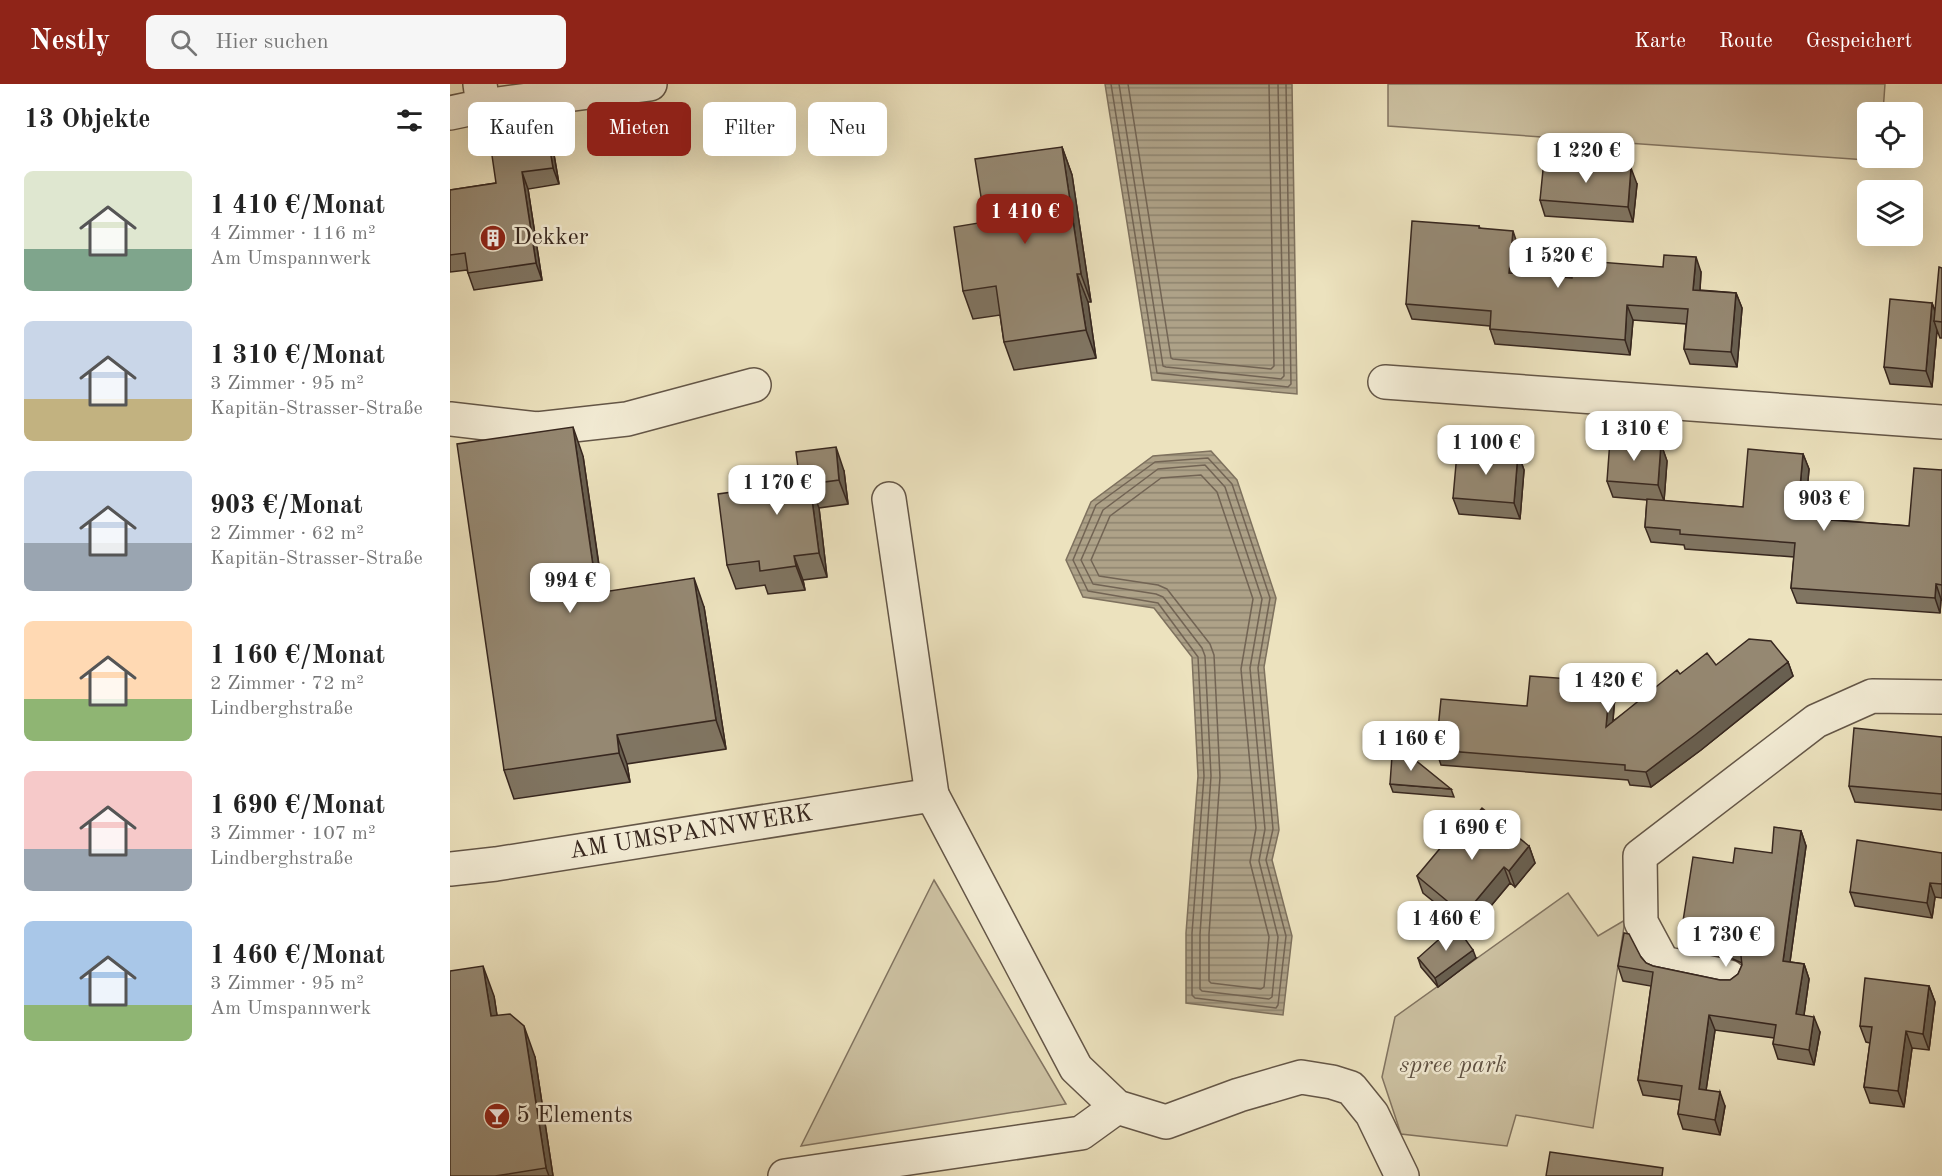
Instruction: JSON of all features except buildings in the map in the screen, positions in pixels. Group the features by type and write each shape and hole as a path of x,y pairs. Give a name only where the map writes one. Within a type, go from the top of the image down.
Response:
{"street":[{"path":"450,113 482,95 650,84"},
{"path":"1385,382 1942,422"},
{"path":"450,419 537,429 627,419 754,385"},
{"path":"889,499 932,795 1076,1068 1117,1107 1166,1122 1239,1095 1301,1077 1351,1088 1372,1114 1402,1176"},
{"path":"1729,977 1663,963 1641,922 1640,856 1816,720 1872,696 1942,697"},
{"name":"AM UMSPANNWERK","path":"452,871 932,795"},
{"path":"784,1176 1081,1133 1117,1107"}],"green space":[{"path":"1388,84 1885,84 1884,102 1857,102 1857,159 1388,126"},
{"path":"934,880 1066,1104 801,1146"},
{"name":"spree park","path":"1568,893 1598,936 1625,920 1593,1128 1516,1115 1507,1146 1401,1134 1382,1077 1395,1017"}],"water":[{"path":"1105,84 1292,84 1297,394 1152,380"},
{"path":"1211,451 1237,480 1276,598 1264,667 1279,830 1272,860 1292,936 1283,1015 1186,1003 1186,933 1198,776 1192,657 1154,608 1083,597 1066,560 1091,502 1153,456"}],"place":[{"name":"Dekker","path":"493,238"},
{"name":"5 Elements","path":"497,1116"}]}
